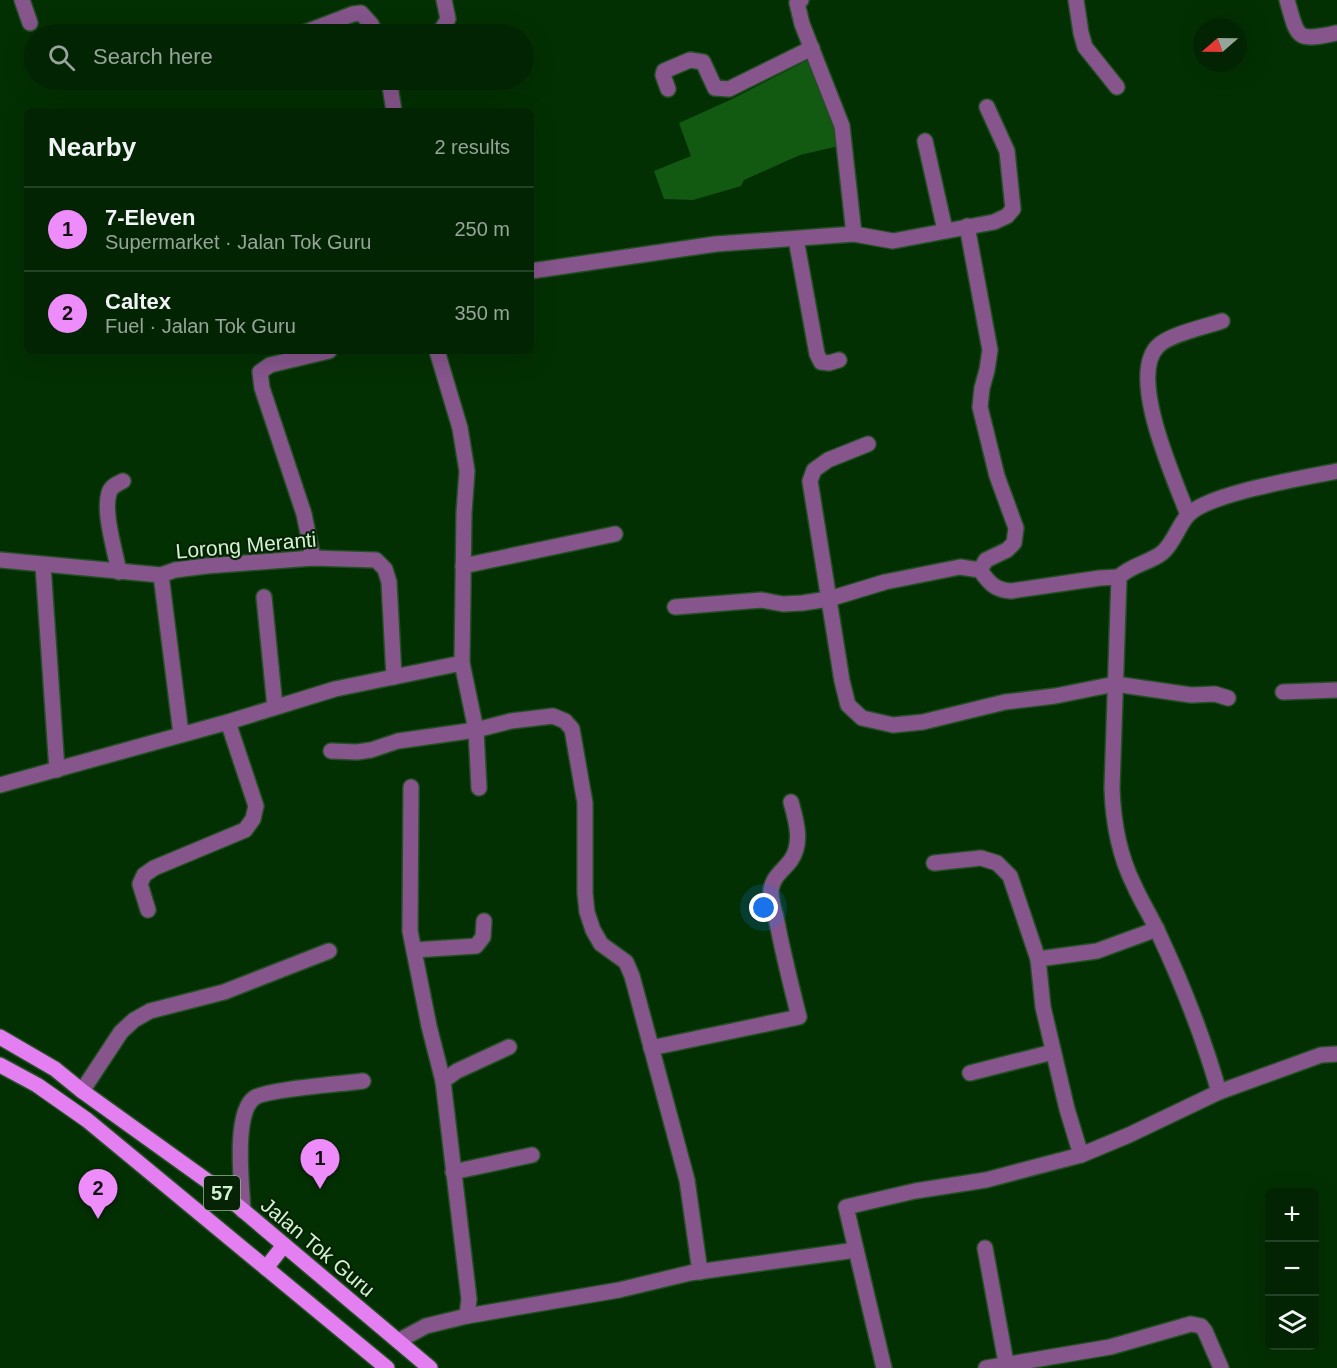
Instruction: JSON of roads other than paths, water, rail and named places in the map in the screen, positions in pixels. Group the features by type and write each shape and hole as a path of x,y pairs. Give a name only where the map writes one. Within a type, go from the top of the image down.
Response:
{"main road":[{"name":"Jalan Tok Guru","path":"0,1037 55,1069 213,1185 430,1368"},
{"name":"57","path":"0,1065 37,1085 87,1120 387,1368"},
{"path":"266,1268 284,1245"}],"street":[{"path":"22,0 30,23"},
{"path":"444,0 448,20 445,24"},
{"path":"1076,0 1085,47 1116,87"},
{"path":"1287,0 1297,30 1302,36 1311,39 1336,33"},
{"path":"797,1 802,24 842,126 854,234"},
{"path":"326,24 361,13 370,24"},
{"path":"668,89 663,75 664,71 690,60 703,62 716,88 729,88 812,48"},
{"path":"391,90 394,108"},
{"path":"534,271 716,244 854,234 893,240 994,222 1006,216 1013,208 1007,151 987,107"},
{"path":"925,141 945,230"},
{"path":"967,226 990,350 980,407 997,476 1016,528 1014,543 1007,550 987,560 980,570"},
{"path":"796,239 817,354 821,362 829,363 839,360"},
{"path":"1188,515 1158,435 1146,388 1148,360 1158,346 1169,339 1222,321"},
{"path":"313,558 304,514 262,388 260,372 270,365 316,354"},
{"path":"438,354 460,428 468,471 464,513 462,663 476,730 479,788"},
{"path":"868,444 828,460 814,470 810,481 836,653 848,705 862,718 892,725 923,722 1005,702 1054,696 1115,684 1191,695 1215,694 1228,698"},
{"path":"1219,1092 1205,1042 1157,929 1133,884 1113,813 1119,578 1125,571 1164,552 1188,515 1201,506 1238,492 1337,471"},
{"path":"119,572 108,511 109,492 113,485 123,481"},
{"path":"463,566 615,534"},
{"name":"Lorong Meranti","path":"0,561 161,575 175,570 206,566 313,558 376,561 385,569 389,582 394,677"},
{"path":"43,565 57,770"},
{"path":"675,607 762,600 783,604 829,599 885,582 960,567 980,570 990,585 1001,591 1100,578 1119,578"},
{"path":"161,575 181,734"},
{"path":"264,597 275,707"},
{"path":"0,785 228,722 335,689 462,663"},
{"path":"1283,692 1337,690"},
{"path":"331,751 371,750 398,741 553,716 565,721 572,729 585,803 587,912 592,930 601,944 626,962 629,969 687,1180 700,1272"},
{"path":"148,910 140,884 144,875 154,868 245,830 253,819 256,806 228,722"},
{"path":"411,787 410,931 429,1026 443,1081 469,1299 467,1316"},
{"path":"651,1048 799,1017 771,893 773,880 791,859 796,849 798,836 791,802"},
{"path":"934,864 981,858 997,863 1010,876 1038,959 1043,1007 1067,1109 1081,1155"},
{"path":"414,950 476,946 483,938 484,921"},
{"path":"1038,959 1097,951 1157,929"},
{"path":"82,1091 121,1032 134,1020 150,1011 224,992 329,951"},
{"path":"443,1081 457,1071 509,1047"},
{"path":"970,1073 1053,1052"},
{"path":"884,1368 846,1207 915,1191 986,1180 1081,1155 1130,1135 1219,1092 1321,1054 1337,1054"},
{"path":"243,1211 241,1125 246,1109 254,1098 269,1092 363,1082"},
{"path":"453,1172 532,1155"},
{"path":"984,1248 1007,1366"},
{"path":"398,1341 426,1326 467,1316 619,1290 700,1272 856,1250"},
{"path":"986,1368 1110,1347 1191,1324 1201,1326 1205,1331 1221,1368"}],"place":[{"name":"7-Eleven","path":"320,1189"},
{"name":"Caltex","path":"98,1219"}]}
